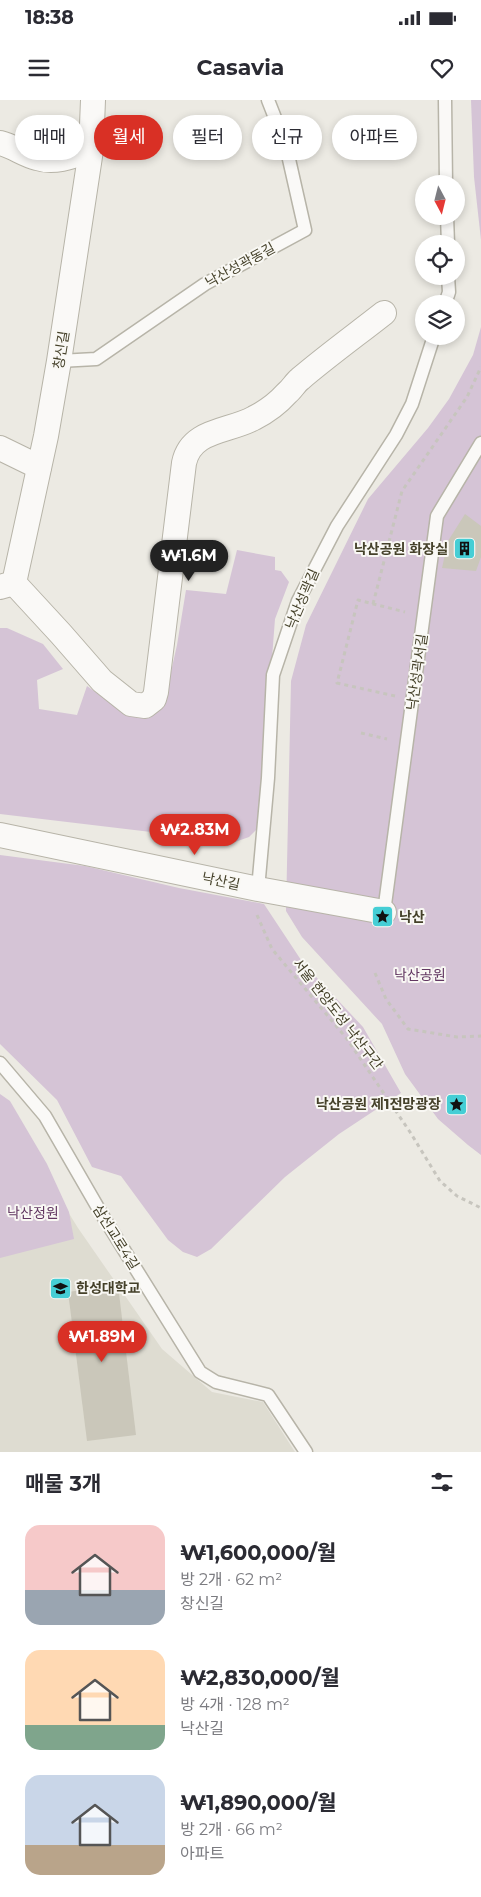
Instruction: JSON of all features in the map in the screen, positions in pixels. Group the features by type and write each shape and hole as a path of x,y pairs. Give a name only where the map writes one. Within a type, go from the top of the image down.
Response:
{"street":[{"name":"창신길","path":"4,585 39,467 59,361 91,150 93,100"},
{"path":"0,143 8,144 36,158 49,160 62,159 91,150"},
{"path":"4,585 61,634 102,681 131,704 145,706 151,703 156,692 184,462 188,449 193,443 209,434 244,423 266,411 298,381 384,314"},
{"path":"0,448 39,467"},
{"name":"낙산길","path":"0,835 258,889 384,912"}],"lane":[{"name":"낙산성곽동길","path":"59,361 96,359 205,284 305,230 286,146 268,100"},
{"path":"445,100 446,175"},
{"name":"낙산성곽길","path":"258,889 268,778 273,676 298,601 337,526 404,420 412,404 431,345"},
{"name":"낙산성곽서길","path":"384,912 438,516 481,443"},
{"name":"삼선교로4길","path":"0,1063 45,1116 101,1213 200,1372 216,1382 268,1395 306,1452"}],"path":[{"path":"373,604 402,491 467,397 481,367"},
{"path":"399,688 397,697 337,683 358,600 408,613"},
{"path":"361,734 385,739"},
{"name":"서울 한양도성 낙산구간","path":"258,889 257,916 272,949 347,1040 410,1132 440,1180 458,1196 480,1207"},
{"path":"375,973 386,999 408,1029 457,1037 481,1036"}],"shaded area":[{"name":"한성대학교","path":"0,1105 4,1108 78,1228 162,1349 212,1392 263,1402 295,1452 0,1452"}],"green space":[{"path":"471,100 481,100 481,240 474,177"},
{"name":"낙산공원","path":"481,327 481,1155 438,1119 405,1074 382,1024 302,937 286,911 291,681 306,625 368,499 428,428 449,399 473,355"},
{"path":"237,550 275,557 275,570 281,571 289,582 275,619 259,827 249,837 235,842 0,814 0,628 7,628 43,644 63,669 37,680 39,709 77,715 87,686 125,713 150,718 164,703 177,645 186,590 226,594"},
{"path":"0,855 85,866 179,888 264,904 303,963 363,1027 401,1093 339,1134 285,1177 211,1249 197,1257 183,1252 168,1240 121,1176 92,1167 57,1100 0,1044"},
{"name":"낙산정원","path":"0,1094 10,1101 47,1164 69,1212 74,1239 0,1258"}],"building":[{"name":"낙산공원 화장실","path":"465,514 481,526 481,557 476,571 442,568 448,541"},
{"path":"118,1285 136,1435 87,1441 68,1292"}],"place":[{"name":"낙산공원 화장실","path":"464,549"},
{"name":"낙산","path":"383,917"},
{"name":"낙산공원 제1전망광장","path":"457,1104"},
{"name":"한성대학교","path":"60,1288"}]}
